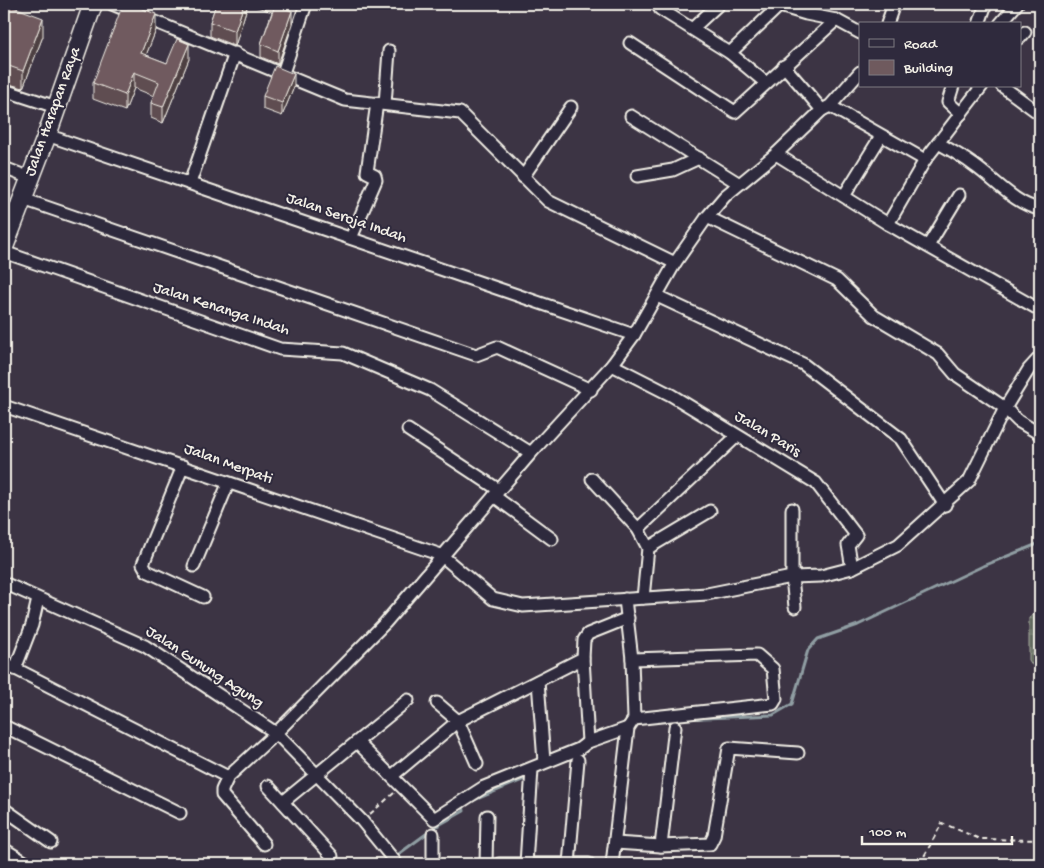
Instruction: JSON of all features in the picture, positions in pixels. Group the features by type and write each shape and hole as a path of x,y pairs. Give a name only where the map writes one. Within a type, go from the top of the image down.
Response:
{"main road":[{"name":"Jalan Harapan Raya","path":"4,247 47,134 93,4"}],"street":[{"path":"112,4 235,53 345,100 460,113 554,206 675,263"},
{"path":"283,73 306,4"},
{"path":"658,4 660,9 730,53 766,83"},
{"path":"693,28 719,4"},
{"path":"888,22 894,4"},
{"path":"980,22 986,4"},
{"path":"1002,22 1017,4"},
{"path":"730,53 776,5 836,20 859,32"},
{"path":"630,43 733,112 836,20"},
{"path":"351,238 376,180 375,176 367,172 381,104 389,51"},
{"path":"190,183 235,53"},
{"path":"784,66 826,108 925,160"},
{"path":"264,844 222,795 222,790 228,777 276,733 385,623 441,555 591,390 634,335 675,263 707,217 738,183 776,154 826,108 859,73"},
{"path":"952,88 948,102 961,114"},
{"path":"888,224 925,160 980,88"},
{"path":"1005,88 1040,114"},
{"path":"4,90 56,107"},
{"path":"523,177 571,107"},
{"path":"632,116 738,183"},
{"name":"Jalan Seroja Indah","path":"47,134 634,335"},
{"path":"844,196 881,136"},
{"path":"938,142 975,166 1021,201 1031,207 1040,209"},
{"path":"776,154 888,224 1040,310"},
{"path":"637,176 673,170 699,158"},
{"path":"4,168 30,178"},
{"path":"928,246 959,195"},
{"path":"22,199 476,356 497,347 591,390"},
{"path":"707,217 837,280 874,316 938,354 955,374 1005,408 1018,421 1040,434"},
{"name":"Jalan Kenanga Indah","path":"4,252 280,349 342,353 430,390 531,454"},
{"path":"657,296 803,364 901,440 945,505"},
{"path":"441,555 486,595 502,603 524,606 713,593 792,577 821,576 852,568 898,545 945,505 969,481 1005,408 1029,369 1040,357"},
{"name":"Jalan Paris","path":"612,365 671,395 818,484 856,535 848,545 852,568"},
{"name":"Jalan Merpati","path":"4,406 183,466 228,484 441,555"},
{"path":"408,430 497,493 552,539"},
{"path":"638,529 737,436"},
{"path":"183,466 142,564 147,571 203,597"},
{"path":"592,479 638,529 648,548 643,598"},
{"path":"194,566 228,484"},
{"path":"792,509 792,577 795,607"},
{"path":"648,548 710,511"},
{"name":"Jalan Gunung Agung","path":"4,583 145,646 276,733 362,821 397,864"},
{"path":"16,669 38,599"},
{"path":"612,864 631,724 632,659 625,599"},
{"path":"588,742 583,658 584,640 588,634 628,618"},
{"path":"357,742 434,819 484,787 532,770 544,762 579,749 588,742 631,724 773,704 776,699 773,669 757,655 632,659"},
{"path":"392,776 458,721 583,658"},
{"path":"4,663 228,777"},
{"path":"538,681 544,762"},
{"path":"283,802 408,700"},
{"path":"437,703 458,721 477,764"},
{"path":"4,726 180,813"},
{"path":"661,846 675,728"},
{"path":"615,843 661,846 710,844 712,842 729,748 798,753"},
{"path":"569,864 578,760"},
{"path":"526,864 532,770"},
{"path":"268,786 332,856"},
{"path":"4,809 51,842"},
{"path":"486,864 487,816"},
{"path":"433,864 434,834"},
{"path":"4,851 25,864"},
{"path":"499,864 589,864"}],"path":[{"path":"362,821 401,786"},
{"path":"920,864 942,823 986,840 1040,840"}],"green space":[{"path":"1040,611 1040,677 1029,660 1029,618"}],"building":[{"path":"123,4 130,4 156,14 141,53 167,63 177,39 189,44 163,107 151,103 159,82 134,72 125,95 93,83"},
{"path":"216,4 244,4 235,31 210,22"},
{"path":"275,5 292,11 278,51 261,44"},
{"path":"11,6 43,18 23,71 4,66 4,25"},
{"path":"275,66 294,74 282,103 263,96"}],"waterway":[{"path":"681,719 773,715 792,704 808,650 818,639 858,625 983,566 1040,543"},
{"path":"474,800 527,778"},
{"path":"385,864 437,826 464,811 463,805"}]}
